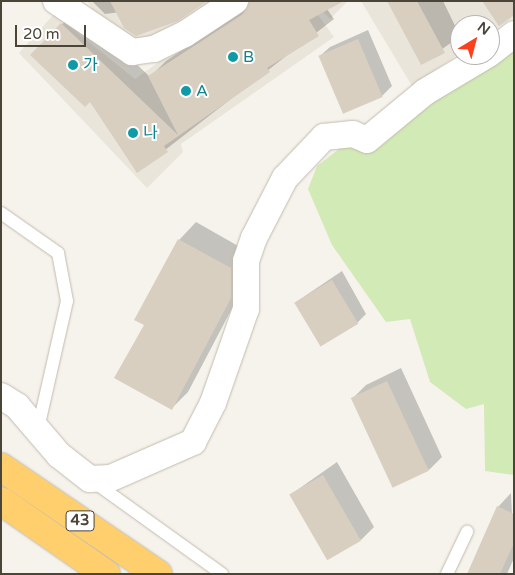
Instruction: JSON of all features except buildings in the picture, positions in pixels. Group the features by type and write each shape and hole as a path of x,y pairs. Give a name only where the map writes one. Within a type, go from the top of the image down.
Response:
{"highway":[{"name":"43","path":"1,467 158,574"},
{"name":"43","path":"1,501 106,574"}],"street":[{"path":"56,1 132,52 154,49 185,34 235,1"},
{"path":"500,45 514,34"},
{"path":"1,396 38,430 58,455 90,479 111,478 193,442 213,402 246,310 246,261 254,238 285,178 305,154 324,137 353,134 367,140 425,92 470,65"}],"lane":[{"path":"1,213 58,253 67,301 38,430"},
{"path":"90,479 222,574"},
{"path":"447,574 467,532"}],"shaded area":[{"path":"87,1 219,1 152,47 110,36"},
{"path":"245,1 308,1 334,37 181,144 183,152 147,188 19,53 54,14 135,79"},
{"path":"313,1 348,1 330,19"},
{"path":"361,1 514,1 514,17 500,26 500,15 450,15 450,60 412,86"}],"green space":[{"path":"514,43 514,475 485,471 484,404 466,409 430,382 410,319 386,322 332,245 308,189 317,166 348,142 477,65 500,65 500,51"}],"place":[{"name":"B","path":"233,57"},
{"name":"가","path":"73,65"},
{"name":"A","path":"186,91"},
{"name":"나","path":"133,133"}]}
